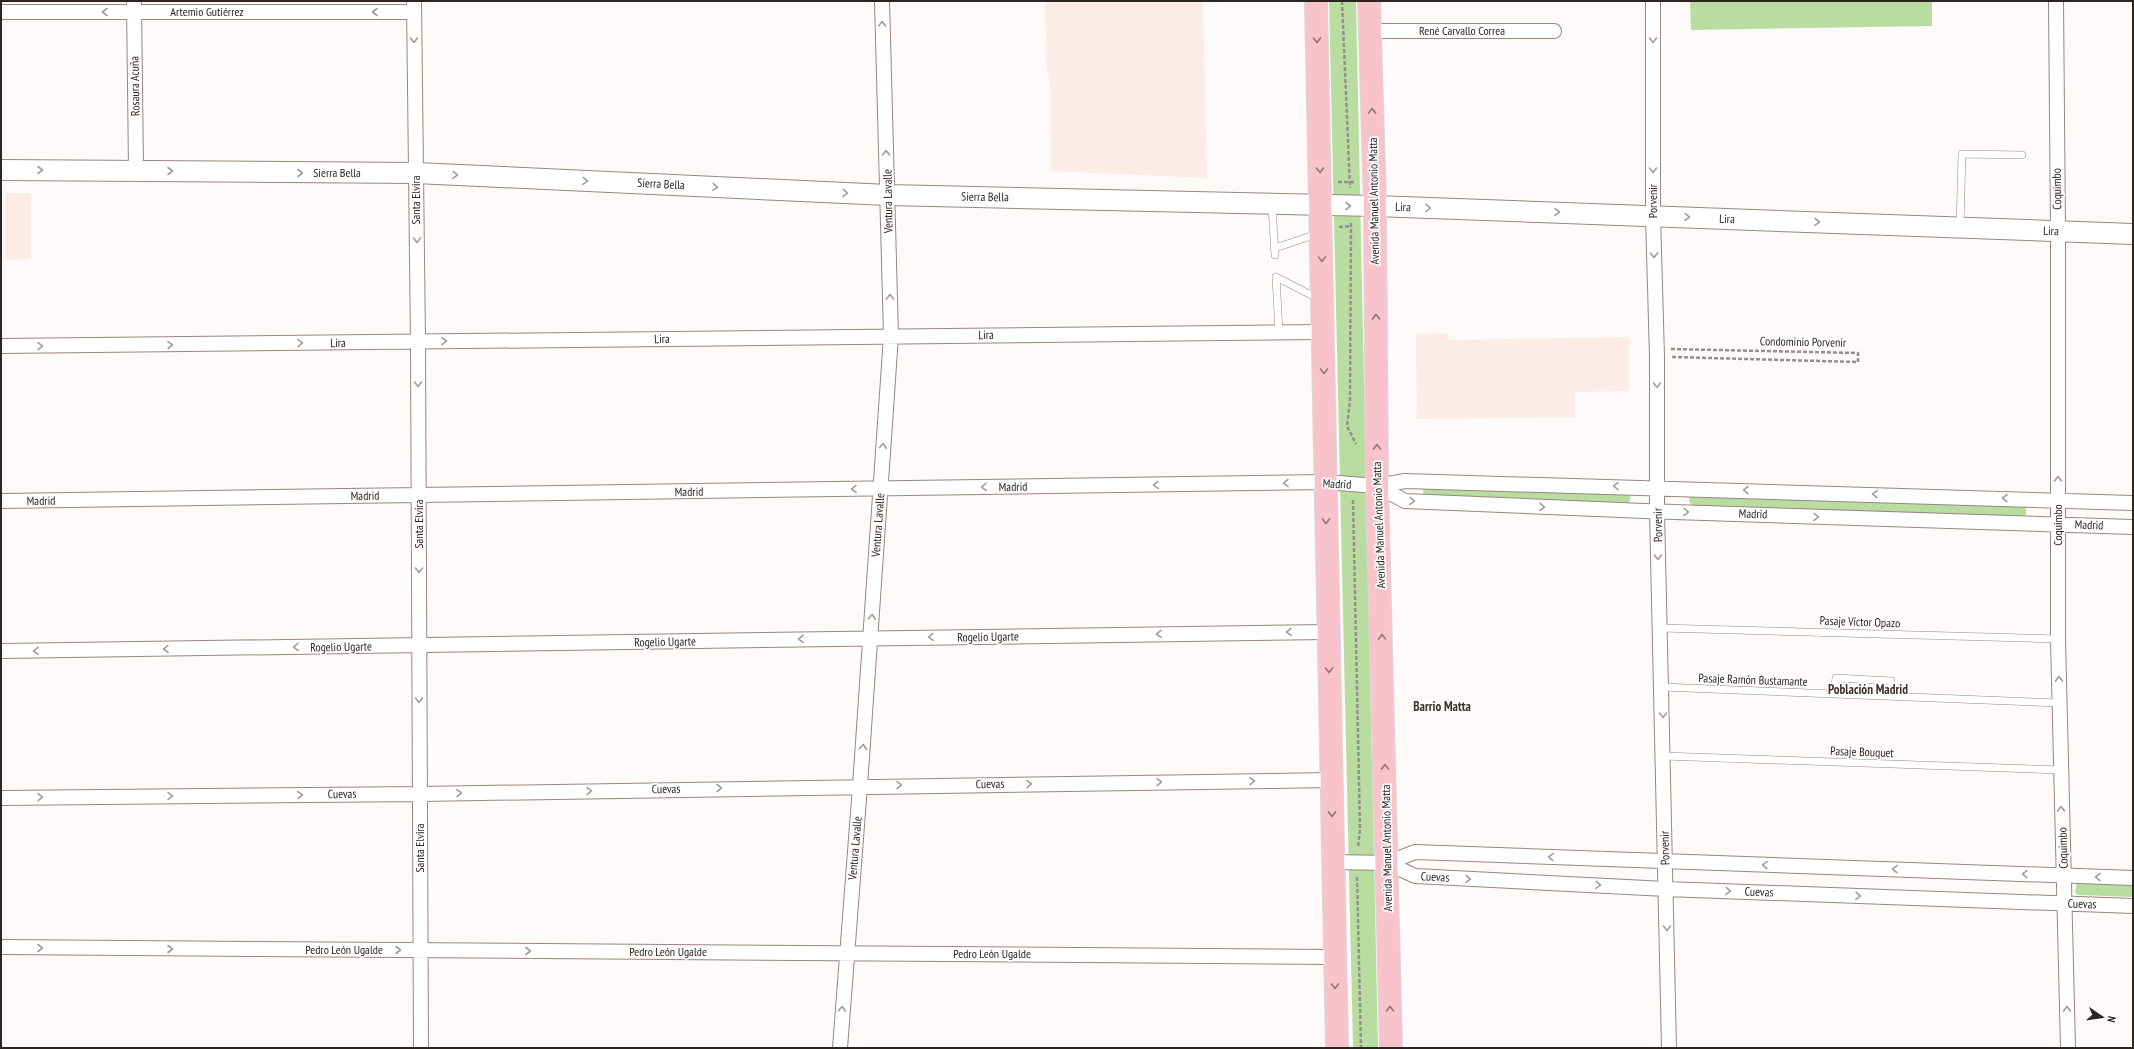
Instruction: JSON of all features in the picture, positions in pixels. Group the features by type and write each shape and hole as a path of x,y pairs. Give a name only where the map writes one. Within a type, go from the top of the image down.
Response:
{"main road":[{"path":"1316,1 1324,332 1325,482 1337,1048"},
{"name":"Avenida Manuel Antonio Matta","path":"1369,1 1374,183 1369,485 1387,863 1391,1048"},
{"name":"Sierra Bella","path":"1,170 416,174 888,195 1321,206"},
{"name":"Lira","path":"1321,206 1351,206 1374,216 1653,216 2133,234"}],"street":[{"name":"Ventura Lavalle","path":"840,1048 846,953 860,786 891,336 882,1"},
{"name":"Porvenir","path":"1653,1 1653,216 1657,357 1657,511 1661,628 1669,1048"},
{"name":"Coquimbo","path":"2056,1 2058,231 2058,639 2060,770 2068,1048"},
{"name":"Artemio Gutiérrez","path":"1,12 134,7 414,7"},
{"name":"Rosaura Acuña","path":"134,7 136,171"},
{"name":"Santa Elvira","path":"414,7 418,342 422,1048"},
{"name":"René Carvallo Correa","path":"1370,31 1554,31"},
{"name":"Lira","path":"1,346 1324,332"},
{"name":"Madrid","path":"1,501 1325,482 1369,485 1404,481 1657,487 2133,503"},
{"name":"Madrid","path":"1369,485 1405,501 2133,527"},
{"name":"Rogelio Ugarte","path":"1,651 1328,632"},
{"name":"Cuevas","path":"1,798 420,794 860,786 1331,780"},
{"name":"Cuevas","path":"1387,863 1415,852 2133,878"},
{"name":"Cuevas","path":"1333,862 1387,863 1415,876 1666,889 2133,906"},
{"name":"Pedro León Ugalde","path":"1,947 1335,957"}],"lane":[{"path":"1960,227 1962,154 2022,154"},
{"path":"1272,205 1275,252 1321,230"},
{"path":"1279,332 1276,277 1323,301"},
{"name":"Pasaje Víctor Opazo","path":"1661,628 2058,639"},
{"path":"1834,694 1836,678 1891,681 1891,696"},
{"name":"Pasaje Ramón Bustamante","path":"1662,687 2059,703"},
{"name":"Pasaje Bouquet","path":"1663,756 2060,770"}],"path":[{"path":"1342,1 1351,206 1350,401 1347,426 1357,446"},
{"path":"1320,182 1374,183"},
{"path":"1321,230 1351,226 1374,216"},
{"name":"Condominio Porvenir","path":"1682,349 1858,353 1858,362 1682,358"},
{"path":"1361,1048 1356,862 1360,829 1353,500 1369,485"}],"shaded area":[{"path":"1045,1 1203,1 1207,178 1051,171 1050,74 1047,74"},
{"path":"5,193 31,193 31,259 5,260"},
{"path":"1448,333 1449,340 1629,337 1629,391 1575,392 1575,417 1417,419 1416,334"}],"green space":[{"path":"1329,1 1356,1 1378,1048 1353,1048"},
{"path":"1690,1 1932,1 1932,26 1691,30"},
{"path":"1425,485 1631,492 1630,501 1626,504 1424,496 1423,489"},
{"path":"1690,493 2026,506 2026,515 2021,517 1694,506 1690,504"},
{"path":"2077,882 2133,883 2133,897 2078,895 2075,893"}],"district":[{"name":"Población Madrid","path":"1868,689"},
{"name":"Barrio Matta","path":"1442,706"}]}
